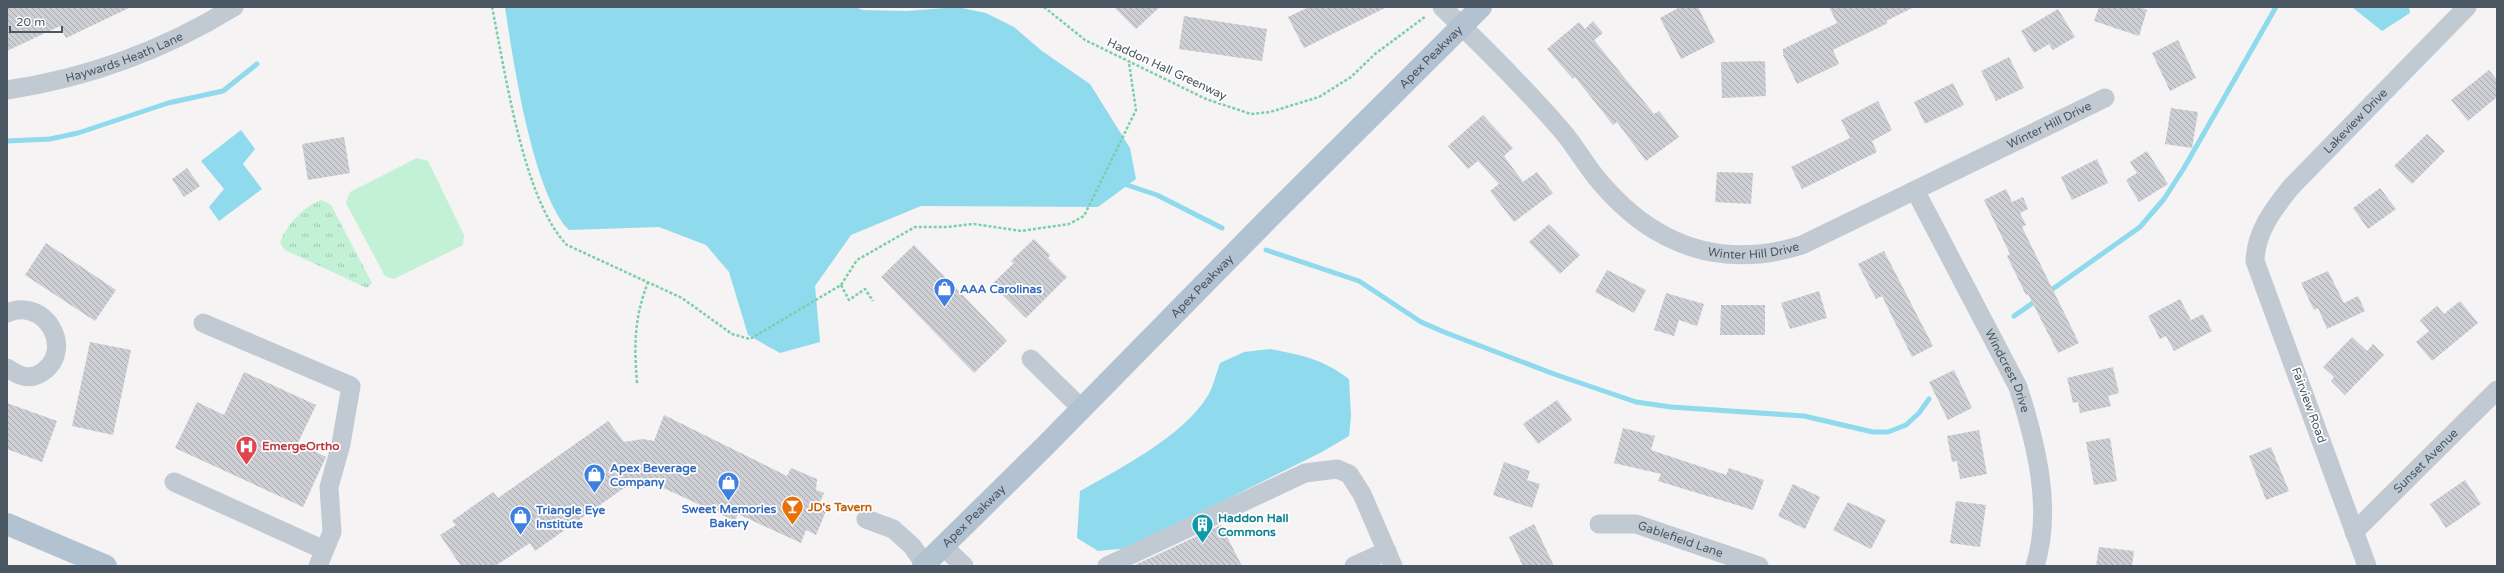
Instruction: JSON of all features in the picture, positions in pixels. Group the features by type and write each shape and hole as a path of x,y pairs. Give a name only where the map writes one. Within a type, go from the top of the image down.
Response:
{"main road":[{"name":"Apex Peakway","path":"924,566 1482,7"},
{"path":"7,524 106,566"}],"street":[{"name":"Haywards Heath Lane","path":"7,90 65,80 156,49 208,23 234,7"},
{"name":"Lakeview Drive","path":"2256,244 2269,216 2291,187 2467,7"},
{"name":"Winter Hill Drive","path":"1437,9 1462,26 1566,135 1599,181 1613,197 1637,219 1681,244 1704,252 1752,256 1782,252 1802,245 1916,192 2105,98"},
{"name":"Windcrest Drive","path":"1916,192 2018,388 2025,409 2036,459 2043,520 2040,551 2035,566"},
{"name":"Fairview Road","path":"2256,244 2255,261 2367,566"},
{"path":"7,314 16,310 27,309 41,316 54,335 57,348 54,361 38,375 28,378 18,376 7,368"},
{"path":"174,482 321,558 332,532 329,487 341,444 351,386 203,323"},
{"path":"1031,358 1082,409"},
{"name":"Sunset Avenue","path":"2354,532 2497,390"},
{"path":"1107,566 1305,473 1337,469 1350,474 1362,494 1390,559 1354,566"},
{"path":"866,519 893,529 912,546 924,566"},
{"name":"Gablefield Lane","path":"1599,524 1636,524 1760,566"},
{"path":"943,546 964,566"}],"path":[{"path":"492,7 524,154 543,207 556,233 567,245 606,265 682,298 732,334 750,339 841,285 856,260 915,227 946,228 974,224 1021,231 1069,224 1084,216 1136,110 1129,63"},
{"name":"Haddon Hall Greenway","path":"1044,7 1085,40 1129,63 1206,99 1252,114 1270,112 1319,97 1351,77 1375,54 1437,9"},
{"path":"637,383 635,352 638,309 648,282"},
{"path":"841,285 849,300 865,289 873,301"}],"green space":[{"path":"417,158 428,161 464,235 463,245 394,279 385,276 346,203 350,192"},
{"path":"322,200 331,205 372,283 367,288 285,250 280,243 291,223 309,206"}],"water":[{"path":"505,7 855,7 863,10 907,11 957,7 986,13 1014,27 1042,51 1090,84 1130,148 1136,179 1098,207 921,206 851,235 815,286 820,342 780,353 748,335 729,272 706,245 659,227 569,230 556,212 535,158 519,91"},
{"path":"2352,7 2409,7 2410,13 2382,31"},
{"path":"241,130 255,149 243,164 262,189 219,221 209,207 224,189 201,161"},
{"path":"1270,349 1321,362 1349,379 1351,416 1349,436 1322,452 1129,548 1098,551 1077,538 1080,491 1131,462 1167,438 1183,425 1207,397 1213,385 1220,363 1244,352"}],"building":[{"path":"7,7 131,7 66,38 60,26 7,51"},
{"path":"1114,7 1160,7 1136,29"},
{"path":"1309,7 1387,7 1304,48 1288,17"},
{"path":"1680,7 1698,7 1715,42 1681,59 1660,18"},
{"path":"1829,7 1914,7 1886,21 1888,23 1833,50 1839,64 1797,84 1783,55 1783,49 1837,23"},
{"path":"2099,7 2139,7 2147,10 2139,36 2094,21"},
{"path":"2058,9 2075,37 2053,50 2049,44 2034,53 2021,31"},
{"path":"1184,16 1267,29 1262,61 1179,49"},
{"path":"1593,21 1603,33 1594,40 1654,114 1659,111 1679,137 1646,161 1617,122 1613,125 1575,77 1573,79 1547,49 1579,22 1585,29"},
{"path":"2178,40 2196,78 2170,91 2152,53"},
{"path":"2009,57 2024,88 1996,101 1981,71"},
{"path":"1765,61 1766,96 1722,98 1721,62"},
{"path":"2489,70 2497,80 2497,97 2468,121 2451,100"},
{"path":"1953,83 1964,105 1925,124 1914,102"},
{"path":"1878,101 1892,130 1872,141 1877,152 1802,189 1791,167 1850,138 1841,120"},
{"path":"2171,108 2198,112 2192,148 2165,144"},
{"path":"1483,115 1513,148 1504,156 1523,182 1537,172 1553,193 1514,222 1490,191 1499,184 1478,161 1468,169 1448,146"},
{"path":"2427,134 2445,151 2412,184 2394,166"},
{"path":"344,137 350,173 308,180 302,144"},
{"path":"2147,151 2168,184 2139,202 2126,180 2137,173 2130,162"},
{"path":"2097,159 2108,183 2072,200 2061,177"},
{"path":"187,168 200,186 184,197 172,179"},
{"path":"1717,172 1753,173 1751,204 1715,202"},
{"path":"2380,188 2396,209 2368,229 2353,208"},
{"path":"2006,189 2012,202 2023,197 2028,209 2020,213 2026,225 2022,227 2079,343 2058,353 2028,294 2026,295 2007,256 2010,254 1984,200"},
{"path":"1549,224 1580,255 1560,274 1529,242"},
{"path":"1034,239 1050,255 1048,258 1067,277 1026,318 992,284 1014,263 1011,261"},
{"path":"46,243 116,290 95,321 25,275"},
{"name":"AAA Carolinas","path":"914,245 1007,341 974,373 881,277"},
{"path":"1884,251 1933,346 1912,357 1882,296 1876,299 1858,264"},
{"path":"1607,270 1646,290 1634,313 1595,292"},
{"path":"2328,271 2344,303 2358,296 2365,311 2327,329 2318,308 2314,310 2301,283"},
{"path":"1819,291 1827,318 1790,329 1781,303"},
{"path":"1666,293 1704,304 1697,326 1679,320 1674,336 1654,330"},
{"path":"2180,299 2191,320 2203,314 2212,331 2174,351 2166,336 2160,339 2148,316"},
{"path":"2460,301 2478,323 2432,361 2416,342 2429,331 2420,320 2437,306 2444,314"},
{"path":"1721,305 1765,305 1765,335 1720,335"},
{"path":"2352,337 2367,351 2373,344 2384,355 2345,395 2331,381 2334,377 2323,367"},
{"path":"90,342 131,350 113,435 72,426"},
{"path":"2113,367 2119,393 2108,396 2111,406 2080,413 2078,402 2073,403 2067,378"},
{"path":"1954,370 1972,408 1948,420 1929,382"},
{"path":"244,372 316,405 298,443 326,457 303,507 175,448 197,402 224,415"},
{"path":"1557,400 1572,420 1538,444 1523,424"},
{"path":"7,403 57,421 42,462 7,449"},
{"path":"664,415 787,476 791,468 817,479 816,490 824,493 818,507 826,511 816,535 806,530 801,543 738,514 735,521 657,485 648,488 624,488 535,551 530,543 495,566 461,566 440,535 456,525 452,521 493,492 498,498 608,421 624,442 643,439 654,441"},
{"path":"1623,428 1655,436 1651,450 1726,475 1729,468 1764,480 1753,510 1658,481 1661,474 1614,463"},
{"path":"1979,430 1987,474 1960,479 1957,461 1952,462 1947,436"},
{"path":"2110,438 2117,481 2094,485 2086,442"},
{"path":"2271,447 2289,491 2266,500 2249,456"},
{"path":"1504,462 1530,471 1527,480 1540,484 1532,508 1493,495"},
{"path":"2465,480 2481,504 2446,528 2430,504"},
{"path":"1793,484 1820,497 1805,529 1778,516"},
{"path":"1956,501 1986,505 1980,547 1950,543"},
{"path":"1848,502 1886,520 1871,549 1833,530"},
{"path":"1534,524 1554,566 1523,566 1509,537"},
{"name":"Haddon Hall Commons","path":"1221,525 1242,566 1133,566 1206,532"},
{"path":"2099,547 2134,551 2132,566 2096,566"}],"waterway":[{"path":"2047,293 2140,227 2164,199 2184,168 2276,7"},
{"path":"7,141 50,139 78,133 168,103 223,91 257,64"},
{"path":"1121,183 1157,195 1222,228"},
{"path":"1266,250 1359,281 1421,322 1444,332 1554,374 1636,402 1671,407 1804,416 1873,432 1888,432 1906,425 1919,413 1929,399"},
{"path":"2014,316 2037,300"}],"place":[{"name":"AAA Carolinas","path":"944,308"},
{"name":"EmergeOrtho","path":"247,466"},
{"name":"Apex Beverage Company","path":"594,494"},
{"name":"Sweet Memories Bakery","path":"729,502"},
{"name":"JD's Tavern","path":"793,526"},
{"name":"Triangle Eye Institute","path":"520,536"},
{"name":"Haddon Hall Commons","path":"1203,544"}]}
